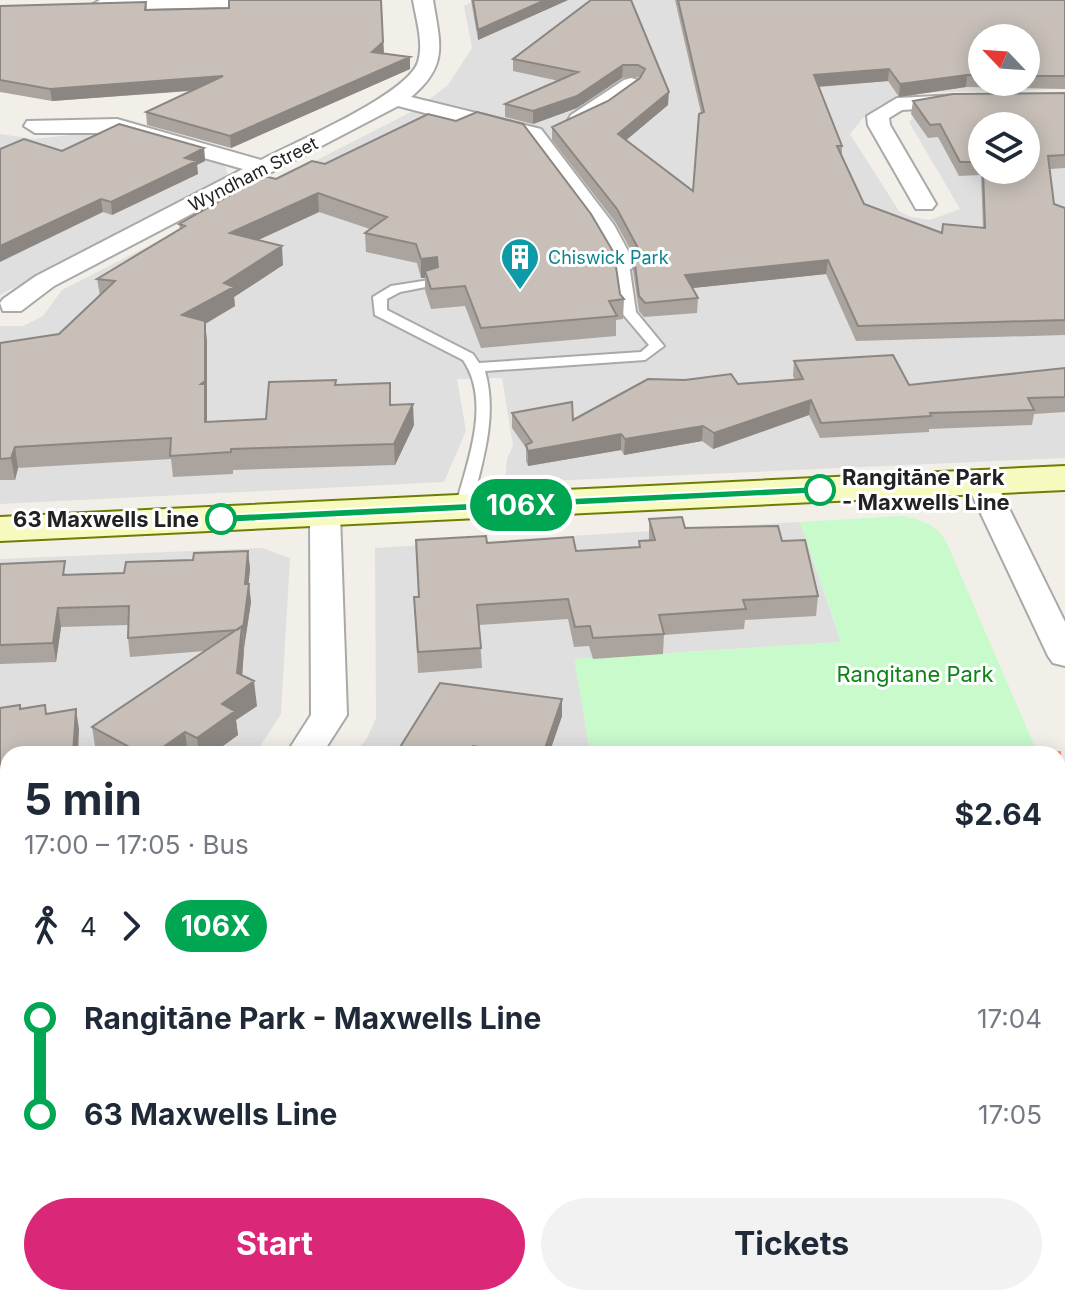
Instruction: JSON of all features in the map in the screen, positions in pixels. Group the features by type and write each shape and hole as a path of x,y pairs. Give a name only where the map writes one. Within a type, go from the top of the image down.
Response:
{"main road":[{"path":"0,529 1065,478"}],"street":[{"path":"79,7 294,0"},
{"name":"Wyndham Street","path":"12,305 45,281 395,99 423,77 431,57 423,0"},
{"path":"395,99 533,134 564,128 595,111 631,84"},
{"path":"924,204 879,125 878,116 897,104 975,100"},
{"path":"35,126 117,126 265,168"},
{"path":"533,134 605,230 622,264"},
{"path":"981,482 1065,656"},
{"path":"309,746 329,715 325,514"}],"lane":[{"path":"478,367 645,356 657,346 629,313 622,264"},
{"path":"431,282 396,289 380,297 380,312 468,357 478,367 484,417 463,508"}],"shaded area":[{"path":"504,0 1065,0 1065,89 1040,90 1040,24 968,24 968,92 922,93 880,105 862,119 850,134 899,211 911,217 930,220 960,209 909,122 916,115 968,112 968,184 1040,184 1040,112 972,112 1065,107 1065,458 505,483 507,459 513,446 502,378 457,379 466,431 444,482 0,504 0,326 23,326 43,316 62,290 415,110 448,85 472,48 464,6 475,1"},
{"path":"96,132 127,136 225,166 228,175 0,295 0,134 35,139"},
{"path":"800,522 841,642 575,659 589,746 361,746 376,718 375,548"},
{"path":"262,548 290,558 281,714 260,746 0,746 0,559"}],"green space":[{"name":"Rangitane Park","path":"901,516 927,523 937,530 946,541 1035,746 589,746 574,659 841,642 800,522"}],"building":[{"path":"229,0 381,0 383,42 372,52 410,57 230,136 146,112 223,76 50,89 0,80 0,6 146,2 145,10 229,8"},
{"path":"473,0 545,0 478,30"},
{"path":"591,0 631,0 669,92 618,134 693,191 699,114 704,112 678,0 1065,0 1065,76 1040,76 1040,24 968,24 968,75 900,84 889,69 814,75 842,146 837,146 864,204 942,233 943,224 985,228 983,184 1040,184 1040,112 968,112 968,162 960,162 940,124 930,125 913,101 953,94 1040,96 1040,93 1065,93 1065,155 1048,156 1054,204 1065,208 1065,320 858,326 828,260 685,275 698,298 645,303 639,296 634,257 638,248 617,209 552,127 608,101 640,78 645,69 638,65 623,65 577,96 533,111 505,104 578,72 513,59"},
{"path":"477,112 523,124 591,214 614,253 620,294 624,299 609,301 617,316 481,328 465,286 431,289 425,271 438,267 437,257 421,259 416,244 365,233 387,217 318,193 230,233 282,246 224,283 234,287 182,315 205,321 205,381 201,384 205,384 205,422 266,419 269,382 336,380 335,385 390,383 390,405 413,404 394,444 231,449 231,452 170,456 171,438 15,447 11,458 0,459 0,343 59,334 115,281 97,279 185,226 179,224 264,176 276,179 312,161 325,164 428,114 456,121"},
{"path":"119,124 204,148 185,158 197,161 111,202 101,199 0,246 0,149 24,139 62,151"},
{"path":"893,355 909,385 1065,368 1065,397 1028,398 1034,410 930,413 931,416 821,423 811,400 714,433 703,426 625,439 621,434 528,451 526,445 532,442 512,413 572,402 573,420 648,379 685,380 731,374 738,384 803,379 794,361"},
{"path":"682,517 685,528 778,526 782,541 805,540 818,596 743,600 746,609 659,615 664,634 593,638 590,626 575,627 568,599 477,605 481,648 418,652 414,597 419,597 416,540 486,536 487,543 573,537 576,551 640,547 639,541 655,540 649,519"},
{"path":"248,551 245,584 249,584 242,630 242,626 237,630 128,638 129,606 58,608 53,643 0,645 0,564 65,561 63,575 124,573 126,562 193,560 194,553"},
{"path":"242,626 237,673 254,681 222,704 235,711 197,738 185,732 165,746 127,746 92,727"},
{"path":"440,683 562,699 546,746 401,746"},
{"path":"45,705 46,714 76,709 74,746 0,746 0,708"}],"bus line":[{"name":"106X","path":"221,519 820,490"}],"place":[{"name":"Chiswick Park","path":"520,291"},
{"name":"Rangitāne Park - Maxwells Line","path":"820,490"},
{"name":"63 Maxwells Line","path":"221,519"}]}
